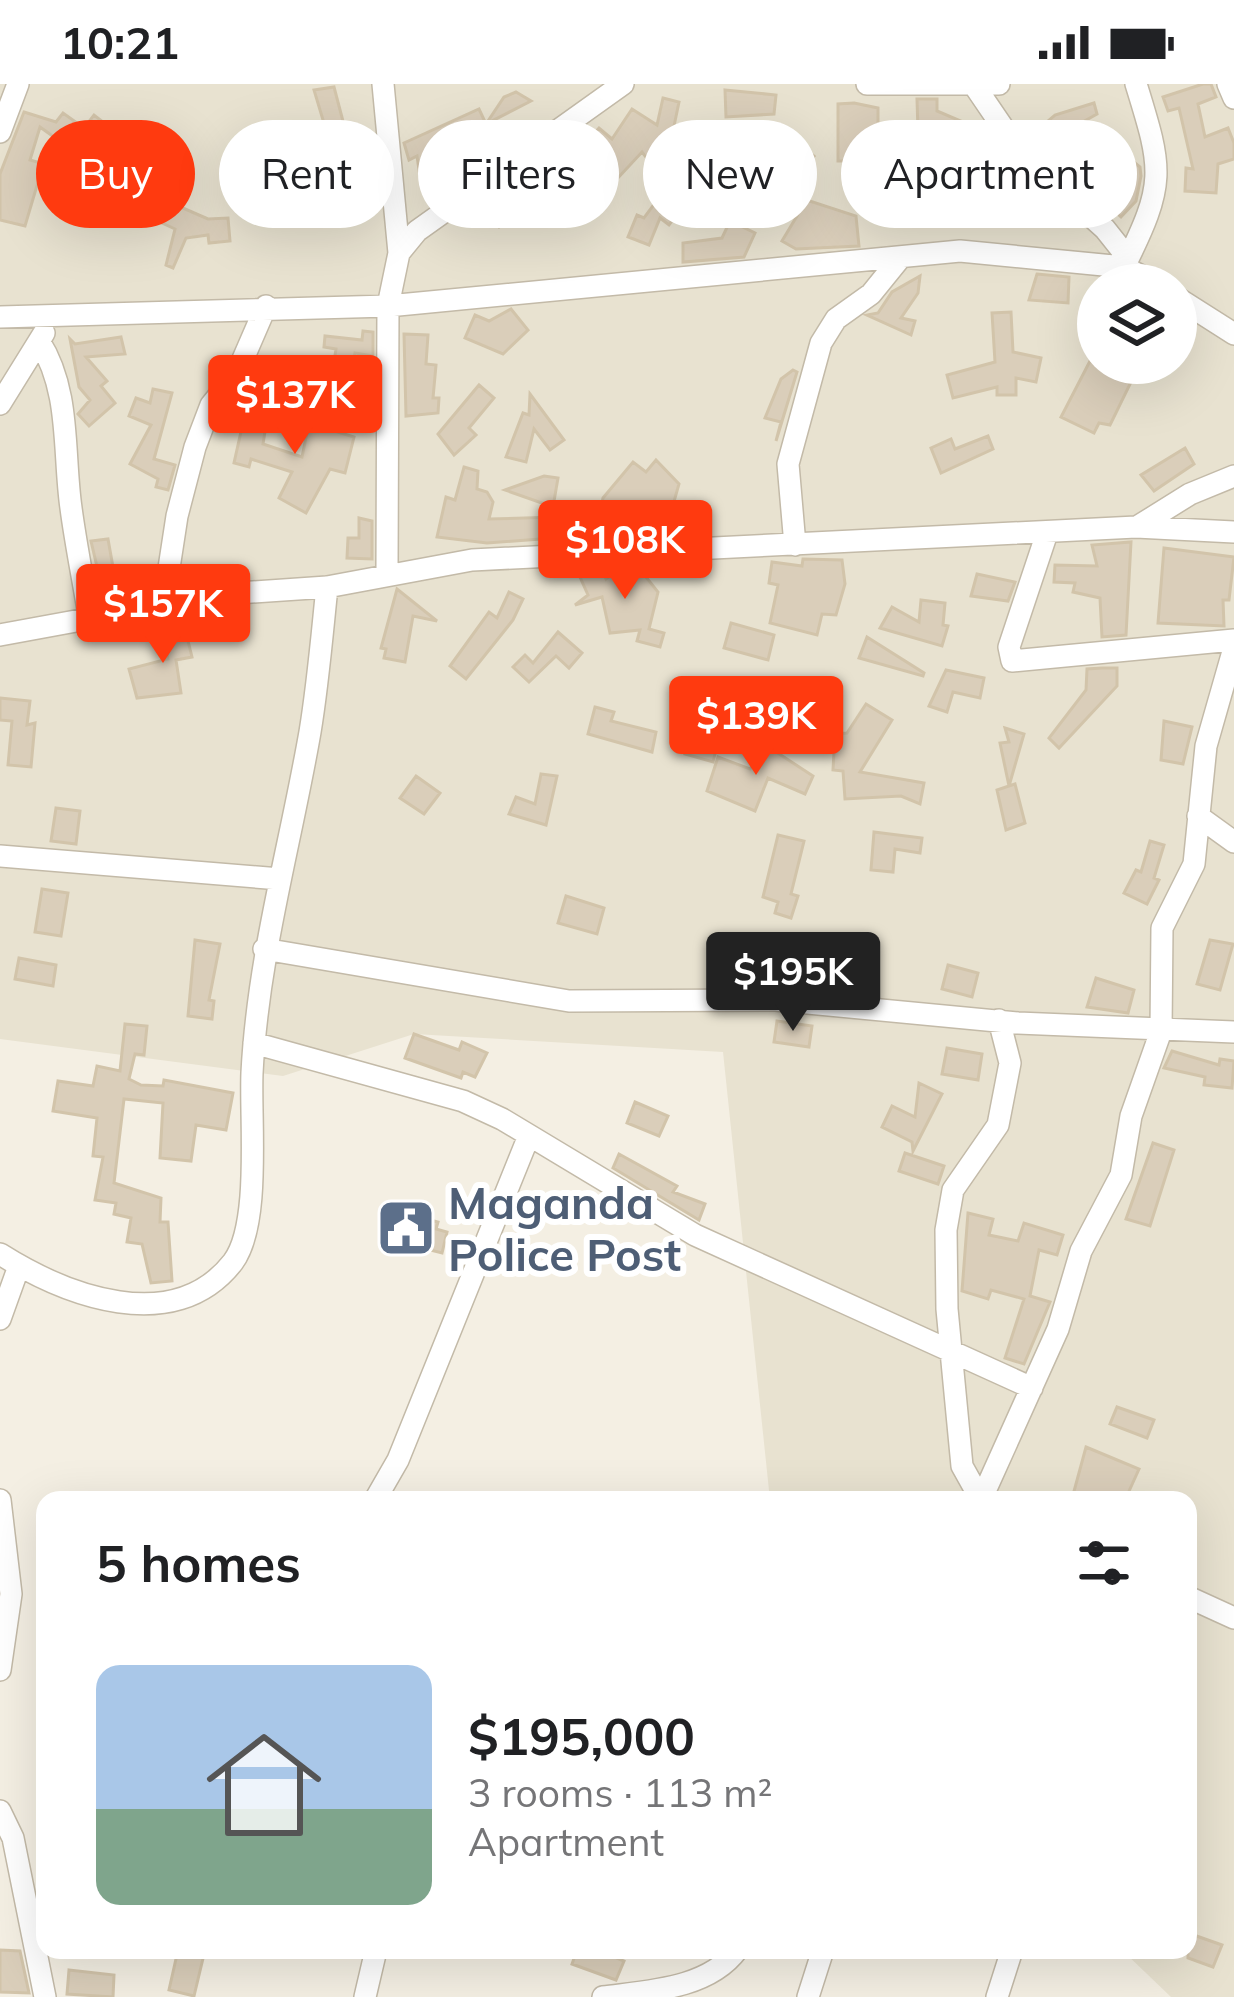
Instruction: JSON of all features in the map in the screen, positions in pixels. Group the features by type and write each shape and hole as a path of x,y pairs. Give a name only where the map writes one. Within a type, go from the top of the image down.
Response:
{"street":[{"path":"0,132 18,84"},
{"path":"383,84 398,253 388,306 386,572"},
{"path":"398,253 417,231 623,84"},
{"path":"867,84 999,84"},
{"path":"1126,263 1158,188 1160,162 1136,84"},
{"path":"1228,84 1234,98"},
{"path":"974,85 1028,161 1106,229 1126,263"},
{"path":"0,317 388,306 901,257 1000,252 1126,263"},
{"path":"795,545 788,464 824,333 871,294 901,257"},
{"path":"163,608 176,517 195,447 211,405 237,373 266,306"},
{"path":"1197,310 1234,334"},
{"path":"0,404 54,314"},
{"path":"40,341 53,362 61,396 70,507 90,622"},
{"path":"1136,527 1190,494 1234,476"},
{"path":"0,635 248,590 328,586 386,572 494,558 1136,527 1234,532"},
{"path":"985,1491 1058,1329 1081,1251 1121,1175 1131,1116 1161,1031 1159,944 1194,864 1206,746 1234,644 1012,662 1009,646 1047,533"},
{"path":"0,1319 9,1260 77,1296 104,1303 176,1296 215,1280 245,1243 254,1043 264,949 310,730 328,586"},
{"path":"1198,816 1234,842"},
{"path":"0,856 280,879"},
{"path":"264,949 569,1001 776,1000 999,1020 1234,1033"},
{"path":"976,1491 962,1466 946,1231 953,1190 998,1125 1010,1063 999,1020"},
{"path":"254,1043 463,1101 695,1234 953,1356 1032,1388"},
{"path":"380,1491 398,1460 528,1138"},
{"path":"0,1500 11,1594 0,1670"},
{"path":"1197,1601 1234,1618"},
{"path":"0,1811 13,1838 36,1952"},
{"path":"37,1959 45,1997"},
{"path":"365,1997 374,1959"},
{"path":"603,1997 696,1980 729,1959"},
{"path":"710,1997 730,1959"},
{"path":"808,1997 820,1959"},
{"path":"997,1997 1009,1959"}],"shaded area":[{"path":"0,84 1234,84 1234,1997 1171,1997 1131,1959 1197,1959 1197,1491 769,1491 723,1052 414,1034 283,1076 0,1039"}],"building":[{"path":"1211,84 1216,97 1198,104 1205,137 1228,128 1234,143 1234,159 1218,164 1216,193 1185,191 1186,168 1193,169 1179,108 1168,111 1163,97"},
{"path":"334,87 343,120 323,120 314,90"},
{"path":"725,90 776,95 774,114 726,117"},
{"path":"516,92 531,101 489,120 504,97"},
{"path":"663,98 679,102 675,120 658,120"},
{"path":"917,99 937,99 937,111 958,120 918,120"},
{"path":"1094,103 1097,114 1086,120 1049,120"},
{"path":"838,104 878,108 878,120 841,120 841,161 838,161"},
{"path":"479,109 484,120 455,120"},
{"path":"632,109 649,120 643,120 643,153 619,177 619,128"},
{"path":"24,112 50,120 36,120 30,160 36,162 36,189 25,226 0,220 0,174"},
{"path":"418,137 418,163 417,156 409,160 404,143"},
{"path":"817,203 841,211 841,228 857,228 859,246 796,249 782,241 790,228 817,228"},
{"path":"195,213 219,218 219,228 229,228 230,241 209,243 208,235 186,238 173,268 166,265 175,229 195,228"},
{"path":"637,215 643,218 643,228 656,228 649,245 628,237"},
{"path":"727,228 755,233 744,257 683,262 683,243 722,238"},
{"path":"1037,274 1069,277 1068,303 1029,300"},
{"path":"920,276 918,293 901,318 915,321 911,335 867,315 878,313 892,292"},
{"path":"511,309 528,330 503,354 465,338 475,315 489,321"},
{"path":"1011,312 1013,352 1041,358 1036,382 1016,378 1016,395 997,395 997,387 953,398 947,375 995,362 992,313"},
{"path":"363,331 373,332 373,356 355,353 348,397 329,394 336,349 324,347 325,336 362,340"},
{"path":"404,334 428,335 426,364 436,365 433,398 439,398 438,413 406,416"},
{"path":"121,337 125,354 86,357 107,381 101,386 115,403 89,426 78,414 90,400 79,387 70,339 75,344"},
{"path":"797,372 776,441 781,422 765,418 781,379"},
{"path":"1078,384 1130,384 1110,425 1099,423 1094,433 1061,417"},
{"path":"479,385 494,398 469,428 476,435 454,455 438,434"},
{"path":"153,389 172,393 154,459 175,465 168,490 156,487 158,479 130,464 151,425 129,416 136,398 150,403"},
{"path":"530,394 564,440 550,450 534,429 526,462 506,457 523,413 529,415"},
{"path":"247,405 268,413 263,444 302,457 309,423 354,437 345,473 330,469 306,513 279,498 292,472 251,459 249,467 234,463"},
{"path":"988,436 993,449 941,473 931,448 951,439 955,449"},
{"path":"1185,448 1194,464 1154,491 1141,475"},
{"path":"656,460 679,484 671,512 622,504 615,538 595,535 603,498 633,462 646,472"},
{"path":"464,467 478,471 477,489 487,492 493,502 489,519 557,517 553,538 487,543 437,537 446,497 455,500"},
{"path":"544,476 558,478 553,507 505,490"},
{"path":"359,518 372,521 372,559 347,558 348,538 359,538"},
{"path":"108,539 116,584 125,582 130,596 105,601 91,541"},
{"path":"1131,542 1126,635 1102,637 1100,598 1073,592 1075,583 1054,582 1055,565 1097,566 1092,545"},
{"path":"1164,548 1234,557 1229,600 1223,600 1224,626 1158,623"},
{"path":"803,559 842,560 845,584 836,615 822,614 817,635 770,623 778,585 769,583 772,562 802,566"},
{"path":"638,567 658,592 649,629 664,633 660,647 637,641 640,630 610,633 602,597 575,605 588,595 580,577 602,569 606,579 619,568"},
{"path":"977,574 1015,582 1008,601 971,596"},
{"path":"397,589 437,621 413,616 405,662 384,658 386,649 381,648"},
{"path":"509,592 523,599 513,620 466,679 450,666 489,612 497,618"},
{"path":"921,600 945,603 943,625 948,626 942,646 880,628 892,607 919,622"},
{"path":"182,617 192,657 176,660 181,693 137,698 129,669 168,659 162,630"},
{"path":"731,623 774,635 768,660 724,648"},
{"path":"558,632 582,653 569,668 556,656 529,682 513,667 525,655 533,663"},
{"path":"867,637 924,673 923,676 859,658"},
{"path":"1117,668 1117,686 1059,748 1049,738 1086,690 1087,669"},
{"path":"946,670 984,678 980,698 953,692 947,712 929,706"},
{"path":"766,687 782,694 787,688 798,701 820,712 812,730 763,692"},
{"path":"0,698 30,701 27,725 35,723 31,767 8,765 12,721 0,720"},
{"path":"866,704 892,720 860,772 924,783 920,804 901,796 845,799 843,771 833,770 835,734 847,733"},
{"path":"595,707 614,712 611,721 656,732 652,752 588,734"},
{"path":"709,707 726,709 713,762 685,754 701,710 708,712"},
{"path":"1164,721 1192,727 1183,764 1161,760"},
{"path":"1005,728 1024,734 1009,786 1000,743 1009,742"},
{"path":"767,746 813,776 805,794 768,778 755,811 707,791 718,757 750,769"},
{"path":"541,774 557,776 546,825 509,814 516,797 535,804"},
{"path":"416,776 440,793 424,814 400,798"},
{"path":"1015,784 1025,823 1006,830 997,790"},
{"path":"56,808 80,811 76,844 51,841"},
{"path":"874,832 922,838 920,853 895,849 893,872 871,870"},
{"path":"778,835 804,841 791,894 798,896 791,918 775,913 778,902 763,897"},
{"path":"1150,841 1164,845 1154,878 1159,880 1147,904 1124,893 1136,870 1141,872"},
{"path":"42,889 68,893 61,936 35,932"},
{"path":"566,896 604,908 597,934 558,923"},
{"path":"195,940 220,944 209,1000 214,1001 212,1019 188,1016"},
{"path":"1210,940 1233,944 1220,990 1197,984"},
{"path":"19,958 56,965 53,986 15,979"},
{"path":"948,965 978,973 972,997 942,989"},
{"path":"1096,978 1134,990 1128,1013 1087,1007"},
{"path":"777,1021 812,1026 809,1047 774,1042"},
{"path":"125,1024 147,1026 144,1055 135,1054 129,1079 141,1085 163,1086 164,1080 233,1093 226,1130 196,1125 191,1161 160,1158 163,1103 124,1099 114,1183 161,1198 160,1222 168,1222 172,1281 151,1283 142,1244 127,1242 131,1218 114,1214 116,1203 95,1200 103,1157 93,1156 97,1118 53,1111 58,1081 93,1086 97,1066 120,1071"},
{"path":"414,1034 459,1050 462,1042 487,1053 475,1077 463,1072 461,1078 405,1058"},
{"path":"947,1048 982,1054 978,1080 942,1074"},
{"path":"1172,1051 1219,1065 1220,1059 1234,1061 1232,1088 1204,1085 1205,1077 1164,1068"},
{"path":"919,1083 942,1094 913,1151 912,1142 882,1127 892,1106 915,1117"},
{"path":"635,1102 668,1116 659,1136 627,1123"},
{"path":"1153,1143 1174,1150 1150,1226 1126,1219"},
{"path":"905,1153 944,1166 938,1184 899,1171"},
{"path":"619,1154 677,1186 673,1192 705,1204 699,1220 613,1168"},
{"path":"968,1213 993,1219 989,1235 1018,1241 1024,1223 1063,1235 1057,1255 1039,1250 1030,1296 1050,1302 1024,1364 1005,1358 1024,1299 991,1290 988,1299 962,1291"},
{"path":"419,1217 438,1222 436,1229 447,1232 442,1253 394,1241 399,1219 417,1224"},
{"path":"1117,1407 1154,1420 1147,1438 1110,1424"},
{"path":"1086,1447 1139,1469 1129,1491 1074,1491"},
{"path":"1197,1936 1222,1945 1213,1967 1191,1959 1197,1959"},
{"path":"0,1950 20,1951 29,1993 0,1992"},
{"path":"176,1959 203,1959 194,1996 169,1990"},
{"path":"574,1959 624,1961 616,1980 572,1964"},
{"path":"69,1970 114,1975 113,1997 67,1994"}],"place":[{"name":"Maganda Police Post","path":"406,1228"}]}
